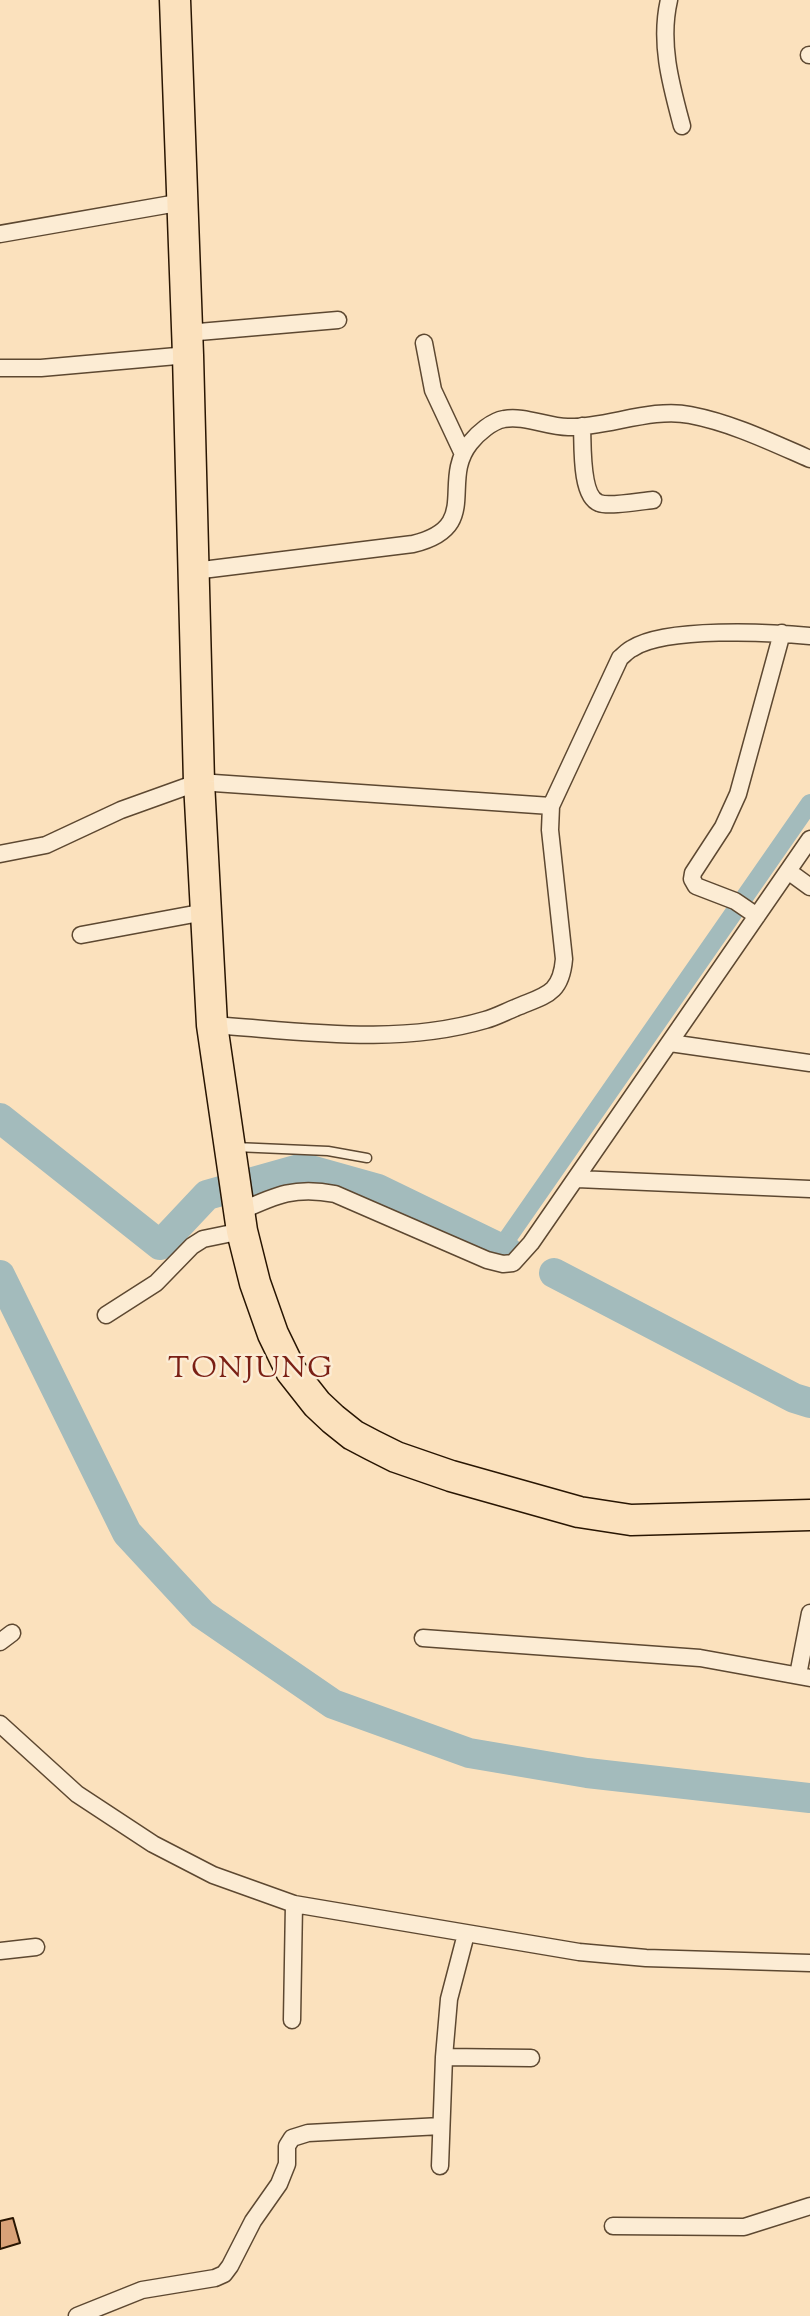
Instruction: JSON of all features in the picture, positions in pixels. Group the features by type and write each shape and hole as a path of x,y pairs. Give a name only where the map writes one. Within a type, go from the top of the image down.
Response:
{"highway":[{"path":"175,0 188,344 198,782 212,1025 240,1214 255,1283 273,1334 291,1371 332,1419 353,1434 396,1457 451,1476 579,1512 607,1517 659,1521 810,1515"}],"street":[{"path":"669,0 666,12 667,71 682,126"},
{"path":"0,234 183,202"},
{"path":"0,368 53,368 338,320"},
{"path":"424,343 433,390 463,454"},
{"path":"194,570 430,540 444,531 456,513 458,475 463,454 484,429 504,419 560,427 651,415 686,414 754,435 810,459"},
{"path":"582,426 586,487 590,497 600,504 653,500"},
{"path":"754,914 735,901 696,886 692,879 693,873 723,827 738,794 782,633"},
{"path":"212,1025 359,1035 425,1031 488,1020 549,992 558,985 564,959 550,830 551,806 621,658 633,647 679,634 782,633 810,636"},
{"path":"0,854 46,845 121,810 198,782 551,806"},
{"path":"106,1315 156,1283 192,1246 240,1214 272,1196 314,1190 335,1194 487,1259 503,1264 513,1263 577,1179 754,914 810,839"},
{"path":"788,871 810,887"},
{"path":"81,935 205,912"},
{"path":"670,1043 810,1063"},
{"path":"577,1179 810,1189"},
{"path":"423,1637 700,1658 804,1676 810,1613"},
{"path":"0,1724 77,1794 153,1844 213,1875 294,1904 579,1952 646,1958 810,1963"},
{"path":"292,2020 294,1904"},
{"path":"440,2166 449,1999 466,1934"},
{"path":"0,1951 36,1947"},
{"path":"444,2057 531,2059"},
{"path":"77,2316 142,2290 215,2278 224,2274 253,2221 282,2178 287,2164 287,2146 292,2138 308,2133 441,2126"},
{"path":"613,2226 744,2227 810,2207"}],"lane":[{"path":"231,1157 328,1151 366,1158"}],"building":[{"path":"13,2218 20,2243 0,2249 0,2221"}],"waterway":[{"path":"500,1249 810,803"},
{"path":"0,1118 160,1245 207,1195 303,1168 378,1189 508,1252"},
{"path":"554,1273 794,1398 810,1403"},
{"path":"0,1275 127,1533 202,1614 333,1704 469,1753 587,1773 810,1798"}],"district":[{"name":"TONJUNG","path":"251,1372"}]}
